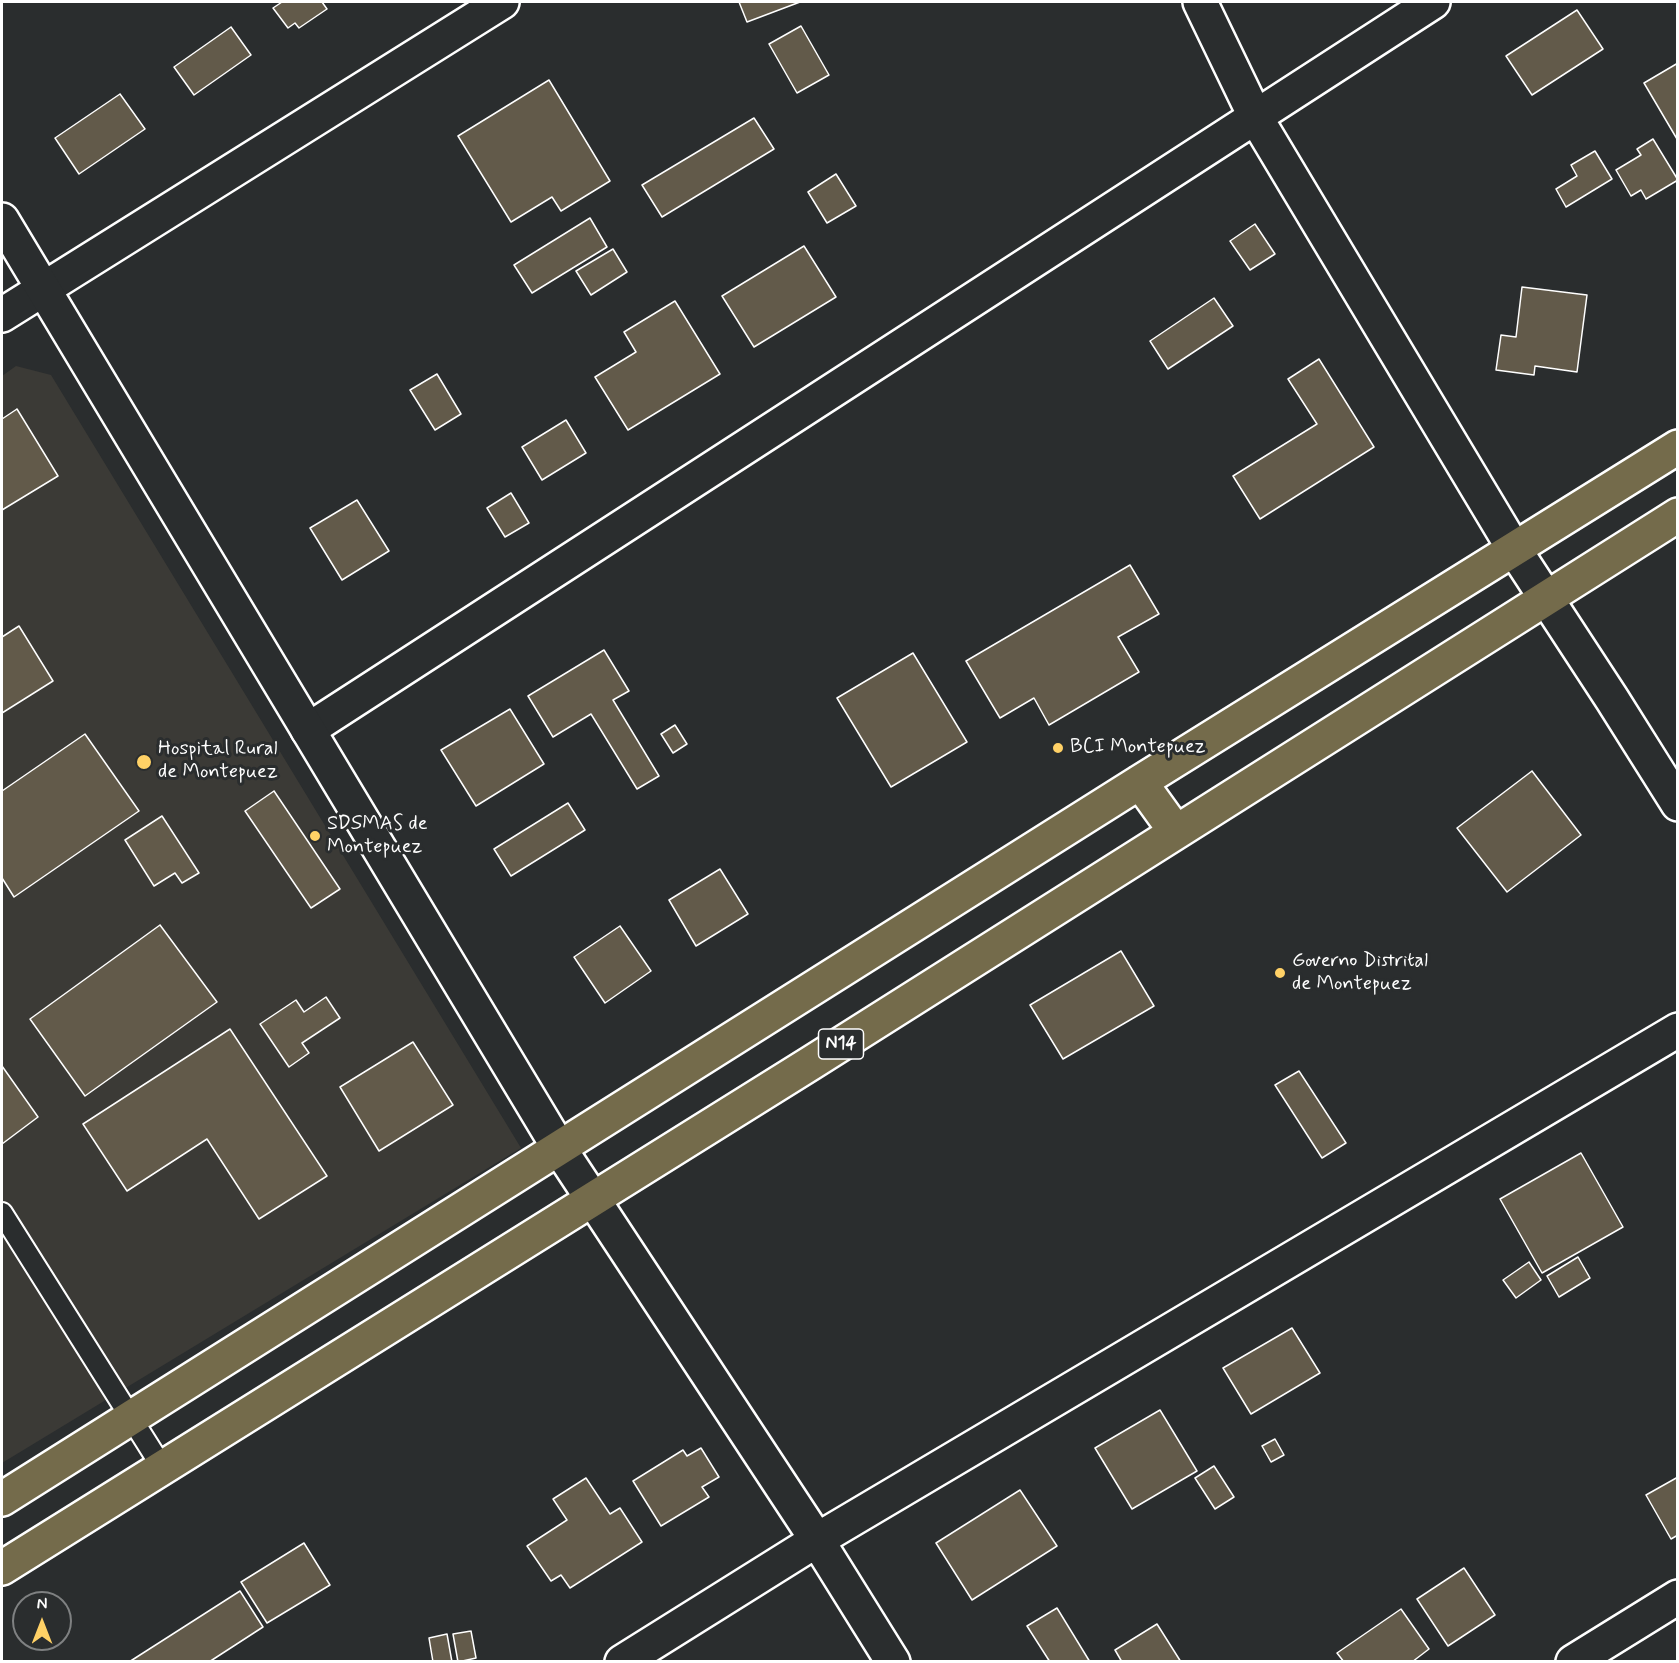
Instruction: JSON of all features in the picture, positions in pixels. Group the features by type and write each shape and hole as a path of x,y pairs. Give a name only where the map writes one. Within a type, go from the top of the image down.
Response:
{"main road":[{"path":"2,1499 1140,782 1677,447"},
{"name":"N14","path":"2,1568 811,1063 1677,515"},
{"path":"1140,782 1176,832"}],"street":[{"path":"2,315 502,2"},
{"path":"1200,2 1256,118 1514,549 1677,804"},
{"path":"308,730 1433,2"},
{"path":"2,220 559,1148 816,1539 893,1662"},
{"path":"622,1662 816,1539 1677,1030"},
{"path":"1573,1662 1677,1597"}],"lane":[{"path":"2,1213 162,1467"}],"shaded area":[{"name":"Hospital Rural de Montepuez","path":"16,366 51,375 521,1148 2,1463 2,376"}],"building":[{"path":"282,2 322,2 327,9 299,28 295,23 288,28 273,8"},
{"path":"739,2 800,2 747,22"},
{"path":"1577,10 1603,49 1532,95 1506,56"},
{"path":"801,26 829,75 797,93 769,44"},
{"path":"231,27 251,55 194,95 174,67"},
{"path":"1678,63 1678,138 1677,139 1644,83"},
{"path":"549,80 610,181 561,211 552,197 511,222 458,136"},
{"path":"120,94 145,129 79,174 55,138"},
{"path":"754,118 774,149 662,217 642,185"},
{"path":"1653,139 1678,180 1646,199 1641,190 1631,196 1616,170 1641,155 1637,149"},
{"path":"1595,151 1612,179 1566,207 1556,189 1577,176 1571,165"},
{"path":"836,174 856,206 827,223 808,192"},
{"path":"590,218 607,247 532,293 514,265"},
{"path":"1255,224 1275,254 1250,270 1230,241"},
{"path":"804,246 836,297 754,347 722,296"},
{"path":"613,249 627,272 591,295 576,271"},
{"path":"1522,287 1587,295 1577,372 1535,366 1534,375 1496,370 1501,335 1516,337"},
{"path":"1214,298 1233,326 1168,369 1150,341"},
{"path":"675,301 720,374 628,430 595,377 636,352 624,332"},
{"path":"1319,359 1374,447 1260,519 1233,476 1317,424 1288,379"},
{"path":"437,374 461,414 435,430 410,390"},
{"path":"17,409 58,476 2,510 2,419"},
{"path":"566,420 586,453 542,480 522,447"},
{"path":"511,493 529,523 505,537 487,508"},
{"path":"357,500 389,551 342,580 310,528"},
{"path":"1130,565 1159,614 1118,637 1139,672 1049,725 1034,698 1000,718 966,661"},
{"path":"19,626 53,681 2,713 2,637"},
{"path":"604,650 629,691 613,700 659,776 637,789 591,714 553,737 528,696"},
{"path":"913,653 967,742 891,787 837,698"},
{"path":"510,709 544,764 476,806 441,750"},
{"path":"675,725 687,744 673,753 661,734"},
{"path":"85,734 139,811 14,897 2,878 2,791"},
{"path":"1532,771 1581,835 1507,892 1457,828"},
{"path":"274,791 340,889 311,908 245,811"},
{"path":"568,803 585,830 511,876 494,849"},
{"path":"162,816 199,873 182,883 175,873 154,886 125,840"},
{"path":"720,869 748,914 696,946 669,900"},
{"path":"160,925 217,1002 85,1096 30,1019"},
{"path":"620,926 651,971 605,1003 574,957"},
{"path":"1121,951 1154,1006 1063,1059 1030,1005"},
{"path":"326,997 340,1018 302,1043 309,1053 289,1067 260,1024 296,1000 304,1012"},
{"path":"230,1029 327,1176 259,1219 207,1139 127,1191 83,1124"},
{"path":"413,1042 453,1105 379,1151 340,1087"},
{"path":"2,1066 38,1117 2,1144"},
{"path":"1299,1071 1346,1143 1322,1158 1275,1085"},
{"path":"1581,1153 1623,1227 1542,1273 1500,1199"},
{"path":"1578,1257 1590,1278 1559,1297 1547,1276"},
{"path":"1529,1262 1541,1280 1516,1298 1503,1280"},
{"path":"1292,1328 1320,1373 1251,1414 1223,1368"},
{"path":"1160,1410 1197,1471 1132,1509 1095,1448"},
{"path":"1275,1439 1284,1455 1271,1462 1262,1446"},
{"path":"701,1448 719,1477 702,1487 709,1497 661,1526 633,1481 683,1450 687,1456"},
{"path":"1214,1466 1234,1497 1215,1509 1195,1478"},
{"path":"1678,1477 1678,1535 1671,1539 1646,1495"},
{"path":"586,1478 610,1514 620,1508 642,1542 570,1588 561,1575 551,1581 527,1546 567,1520 553,1499"},
{"path":"1020,1490 1057,1546 972,1600 936,1543"},
{"path":"304,1543 330,1585 267,1623 241,1582"},
{"path":"1464,1568 1495,1615 1448,1646 1417,1599"},
{"path":"240,1591 263,1627 209,1662 129,1662"},
{"path":"1057,1608 1090,1662 1050,1662 1027,1626"},
{"path":"1401,1609 1429,1649 1412,1662 1344,1662 1337,1653"},
{"path":"1157,1624 1181,1662 1122,1662 1115,1650"},
{"path":"471,1631 476,1658 458,1662 453,1634"},
{"path":"447,1634 452,1662 433,1662 429,1638"}],"place":[{"name":"BCI Montepuez","path":"1058,748"},
{"name":"Hospital Rural de Montepuez","path":"144,762"},
{"name":"SDSMAS de Montepuez","path":"315,836"},
{"name":"Governo Distrital de Montepuez","path":"1280,973"}]}
